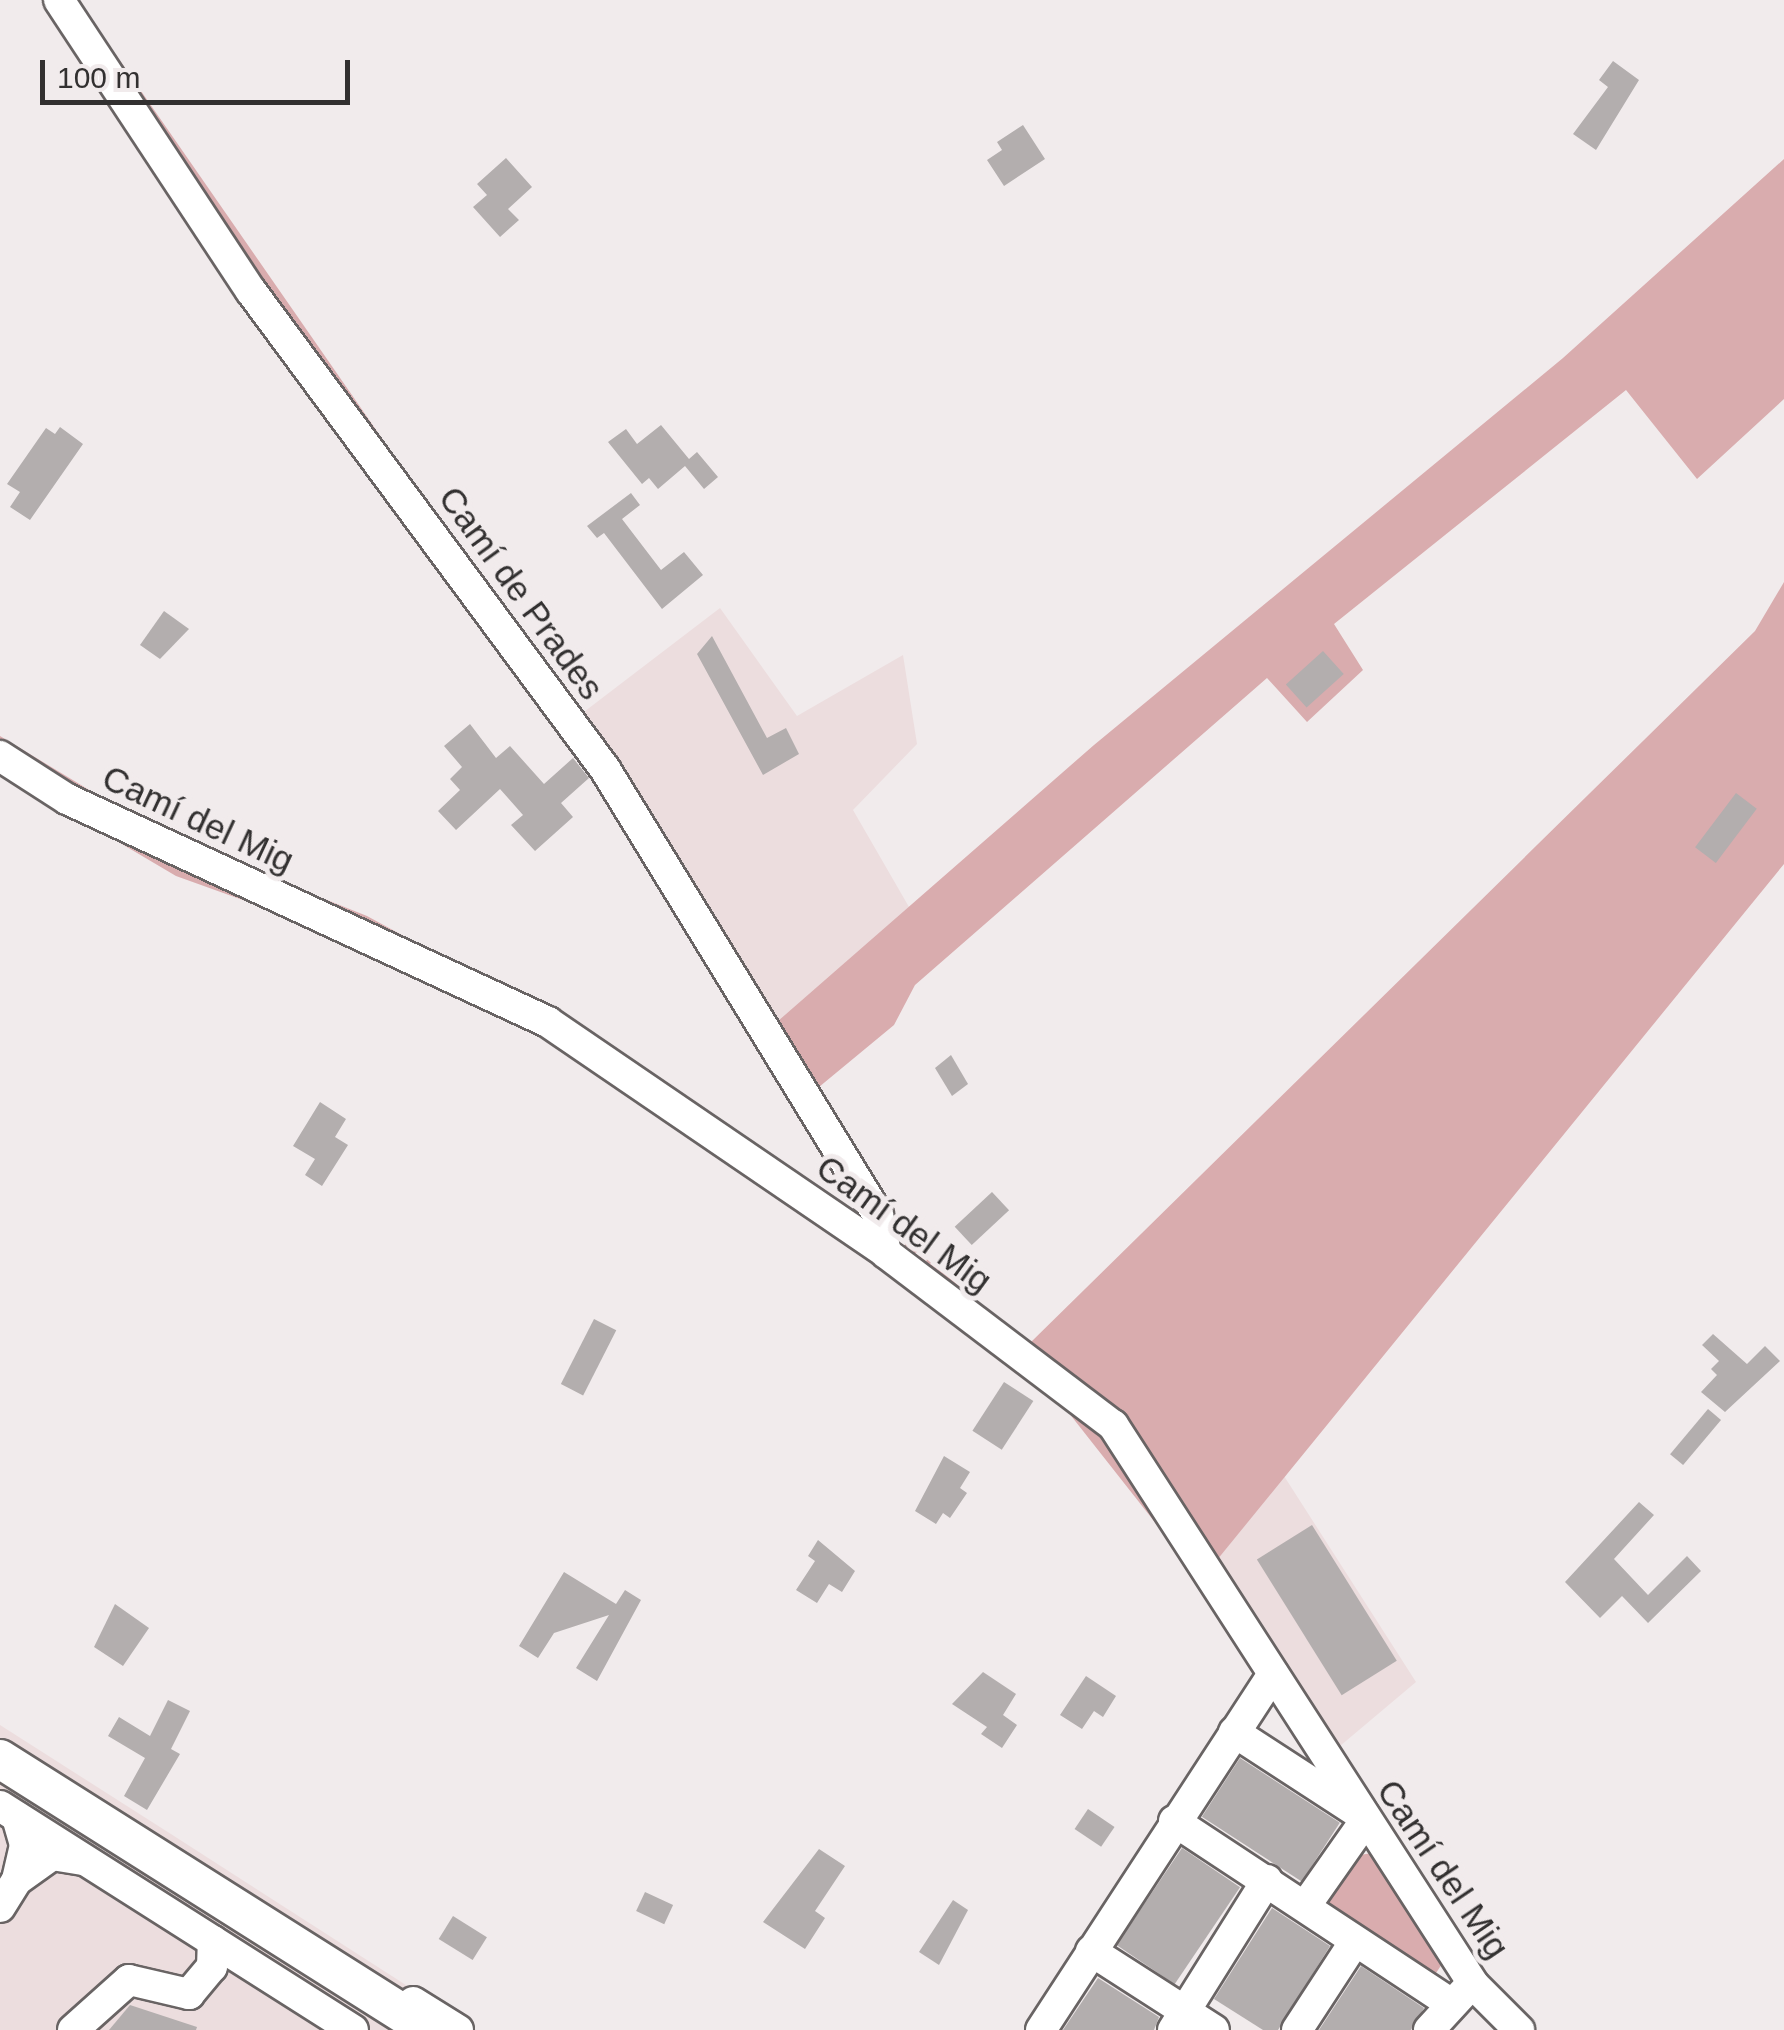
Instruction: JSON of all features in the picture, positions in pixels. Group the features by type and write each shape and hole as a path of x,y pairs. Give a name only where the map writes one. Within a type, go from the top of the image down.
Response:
{"main road":[{"path":"0,1759 429,2030"},
{"path":"6,1803 385,2030"}],"street":[{"name":"Camí de Prades","path":"59,0 251,291 604,769 878,1215 886,1253"},
{"name":"Camí del Mig","path":"0,756 67,799 548,1022 886,1253 1113,1425 1363,1818 1462,1993 1519,2030"},
{"path":"1041,2030 1174,1820 1273,1674"},
{"path":"1234,1732 1363,1818 1306,1905"},
{"path":"0,1741 458,2030"},
{"path":"6,1803 86,1861 353,2030"},
{"path":"0,1907 16,1880 25,1845 6,1803"},
{"path":"1174,1820 1355,1941 1462,1993 1429,2030"},
{"path":"16,1880 52,1855 86,1861"},
{"path":"1179,2021 1267,1880"},
{"path":"73,2030 129,1980 189,1994 212,1967 212,1941"},
{"path":"1297,2030 1355,1941"},
{"path":"1090,1950 1179,2021 1214,2030"}],"shaded area":[{"path":"47,0 77,0 576,718 778,1021 1094,745 1563,358 1784,159 1784,399 1697,479 1626,390 1334,624 1363,670 1307,722 1267,678 915,985 894,1025 819,1087 918,1252 1029,1344 1755,631 1784,582 1784,864 1217,1560 1274,1646 1255,1675 1161,1530 1061,1403 852,1241 544,1031 315,926 176,876 0,772 0,736 162,834 367,916 560,1021 863,1221 771,1057 612,800"},
{"path":"720,608 797,716 903,655 917,744 853,810 909,907 778,1021 576,718"},
{"path":"1284,1476 1416,1682 1340,1746 1216,1561"},
{"path":"0,1725 174,1836 476,2030 0,2030"},
{"path":"1372,1853 1444,1961 1432,1979 1326,1902 1360,1855"}],"building":[{"path":"1613,61 1639,80 1596,150 1573,134 1608,87 1599,80"},
{"path":"1023,125 1045,159 1004,186 987,160 1002,150 997,142"},
{"path":"506,158 532,187 508,209 519,220 500,237 473,207 487,195 477,184"},
{"path":"661,425 689,459 697,452 718,477 704,489 685,466 658,489 649,478 642,484 608,442 626,429 637,444"},
{"path":"60,427 83,444 30,520 10,507 20,492 7,484 46,428 55,434"},
{"path":"631,493 640,505 622,519 661,570 684,552 703,575 662,609 604,533 597,538 587,526"},
{"path":"164,611 189,629 160,659 140,645"},
{"path":"712,636 767,738 786,728 799,754 763,775 697,654"},
{"path":"1323,651 1344,674 1307,707 1286,684"},
{"path":"470,724 496,758 510,746 544,784 573,758 589,778 561,803 573,817 535,851 511,825 523,815 500,789 456,830 438,811 460,790 450,779 462,767 444,746"},
{"path":"1736,793 1757,809 1716,863 1695,847"},
{"path":"951,1055 968,1084 952,1096 935,1068"},
{"path":"320,1102 346,1119 335,1137 348,1145 322,1186 305,1175 315,1159 293,1146"},
{"path":"992,1192 1009,1210 972,1245 955,1227"},
{"path":"594,1319 616,1330 583,1395 561,1384"},
{"path":"1713,1334 1747,1364 1765,1346 1780,1361 1725,1412 1701,1392 1717,1375 1711,1369 1719,1361 1702,1345"},
{"path":"1004,1382 1033,1401 1002,1450 972,1431"},
{"path":"1708,1409 1721,1420 1683,1465 1670,1454"},
{"path":"944,1456 970,1472 960,1488 967,1493 950,1518 943,1513 936,1524 915,1511"},
{"path":"1639,1502 1654,1515 1614,1559 1648,1595 1687,1556 1701,1571 1648,1623 1622,1596 1600,1618 1565,1582"},
{"path":"1312,1525 1397,1661 1342,1695 1257,1559"},
{"path":"818,1540 855,1571 842,1592 829,1584 817,1603 796,1590 815,1561 808,1556"},
{"path":"564,1572 616,1604 625,1590 641,1600 597,1681 576,1668 609,1615 554,1633 538,1658 519,1646"},
{"path":"115,1604 149,1628 123,1666 94,1647"},
{"path":"983,1672 1016,1694 1003,1715 1017,1725 1002,1748 981,1734 987,1727 952,1704"},
{"path":"1086,1676 1116,1696 1103,1717 1094,1711 1082,1729 1060,1715"},
{"path":"168,1700 190,1711 171,1749 180,1754 147,1810 124,1796 145,1758 108,1736 119,1717 150,1736"},
{"path":"1240,1758 1340,1823 1302,1882 1202,1817"},
{"path":"1088,1809 1115,1827 1101,1847 1075,1829"},
{"path":"1182,1848 1240,1887 1175,1984 1117,1945"},
{"path":"819,1849 845,1866 815,1911 825,1918 805,1949 763,1922"},
{"path":"645,1892 673,1905 664,1924 636,1911"},
{"path":"953,1900 968,1910 939,1965 919,1952"},
{"path":"1272,1908 1330,1946 1278,2030 1263,2030 1214,1999"},
{"path":"453,1916 487,1937 473,1960 439,1939"},
{"path":"1361,1966 1424,2008 1411,2030 1319,2030"},
{"path":"1098,1978 1159,2017 1154,2030 1063,2030"},
{"path":"130,2005 197,2027 196,2030 109,2030"}]}
